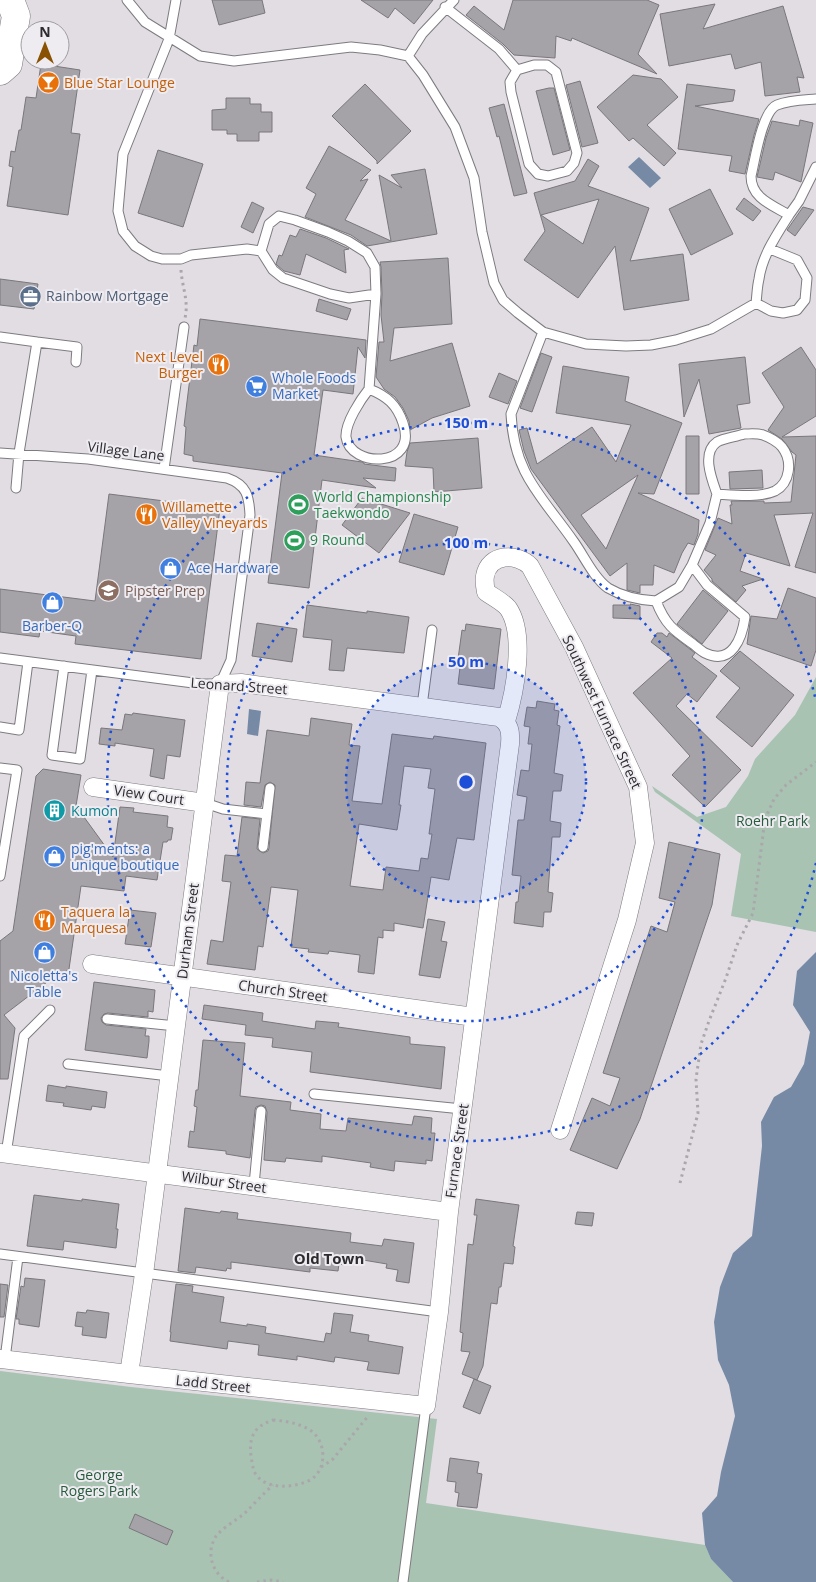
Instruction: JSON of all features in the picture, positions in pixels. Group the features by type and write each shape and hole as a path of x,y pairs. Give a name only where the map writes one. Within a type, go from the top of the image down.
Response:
{"main road":[{"path":"0,4 2,0"},
{"path":"0,71 8,64 16,16 10,0"}],"street":[{"name":"Southwest Furnace Street","path":"506,721 513,699 516,675 516,629 507,606 486,592 484,578 490,564 498,559 512,557 525,561 530,566 574,648 607,717 638,787 645,843 627,920 560,1130"},
{"name":"Leonard Street","path":"220,684 241,683 489,714 506,721"},
{"name":"Durham Street","path":"129,1374 144,1274 220,684"},
{"name":"Furnace Street","path":"426,1406 439,1312 462,1109 510,744 511,731 506,721"},
{"name":"View Court","path":"93,787 205,803"},
{"name":"Church Street","path":"92,964 474,1017"},
{"name":"Wilbur Street","path":"3,1153 449,1212"},
{"name":"Ladd Street","path":"2,1359 426,1406"}],"lane":[{"path":"127,0 146,22 170,39 200,56 234,61 351,47 380,50 408,56 423,75 456,128 474,178 482,232 494,283 503,300 518,314 543,332 586,344 651,345 676,340 711,329 756,303"},
{"path":"176,0 170,39 123,154 118,211 123,231 135,246 152,256 162,259 181,259 216,252 248,249 261,252 273,270 283,278 330,294 349,298 376,294"},
{"path":"408,56 422,34 454,0"},
{"path":"445,8 499,49 517,70"},
{"path":"534,66 547,66 556,72 578,153 574,163 567,171 548,176 538,174 529,164 511,92 510,82 517,70 534,66"},
{"path":"789,215 757,195 751,183 751,176 764,126 771,109 777,105 816,99"},
{"path":"756,303 759,278 770,249 799,201 816,167"},
{"path":"261,252 269,224 279,216 328,232 367,253 375,267 376,294 370,388 359,401 346,433 346,438 357,453 381,460 398,454 402,450 404,426 400,413 394,403 370,388"},
{"path":"756,303 771,311 784,313 797,310 805,300 807,278 797,260 770,249"},
{"path":"164,469 184,327"},
{"path":"543,332 511,414 518,456 527,478 592,570 607,587 629,597 656,601 679,586 692,565 710,524 717,494 710,477 709,460 713,446 719,441 744,434 761,434 774,440 782,447 788,460 787,477 782,486 773,492 759,494 717,494"},
{"path":"0,337 77,347 76,362"},
{"path":"16,488 19,454 37,342"},
{"name":"Village Lane","path":"0,452 88,459 227,478 238,482 244,490"},
{"name":"Durham Street","path":"220,684 231,660 250,515 250,500 244,490"},
{"path":"656,601 662,616 673,630 705,653 717,656 733,650 741,637 745,617 707,585 692,565"},
{"path":"422,706 432,630"},
{"name":"Leonard Street","path":"0,658 201,684 220,684"},
{"path":"0,727 19,730 28,662"},
{"path":"64,666 52,756 80,759 92,670"},
{"path":"0,768 17,770 0,876"},
{"path":"263,847 270,788"},
{"path":"205,803 223,809 267,814"},
{"path":"3,1153 24,1036 50,1010"},
{"path":"107,1020 176,1026"},
{"path":"68,1064 170,1076"},
{"path":"314,1094 462,1109"},
{"path":"254,1186 261,1111"},
{"path":"0,1254 439,1312"},
{"path":"2,1359 18,1257"},
{"name":"Furnace Street","path":"403,1582 426,1406"}],"path":[{"path":"181,259 182,278 187,299 184,327"},
{"path":"680,1183 698,1113 696,1078 701,1044 737,945 753,913 765,819 774,799 786,785 816,762"},
{"path":"320,1467 332,1460 366,1419 377,1402"},
{"path":"273,1420 296,1424 310,1430 319,1440 322,1449 323,1461 318,1473 308,1481 291,1485 273,1485 264,1482 254,1473 250,1454 251,1438 255,1431 263,1423 273,1420"},
{"path":"228,1582 219,1575 214,1567 212,1560 213,1541 216,1536 243,1514 273,1485"},
{"path":"259,1582 270,1580 283,1582"}],"green space":[{"name":"Roehr Park","path":"816,677 816,932 731,916 741,854 655,792 652,786 697,817 726,807 748,776 755,759 795,715"},
{"name":"George Rogers Park","path":"0,1371 131,1387 437,1419 426,1503 705,1545 711,1559 733,1582 0,1582"}],"water":[{"path":"639,157 661,178 650,188 628,167"},
{"path":"249,709 261,711 258,736 247,734"},
{"path":"816,952 816,1582 733,1582 711,1559 705,1545 702,1513 717,1496 735,1416 729,1385 718,1360 714,1322 720,1287 733,1253 752,1236 762,1146 761,1122 774,1097 791,1087 804,1064 810,1032 793,1005 797,971"}],"building":[{"path":"212,0 262,0 265,13 219,25"},
{"path":"361,0 433,0 414,24 395,8 388,18"},
{"path":"513,0 647,0 659,5 638,54 657,74 572,38 571,41 556,36 555,58 514,55 466,15 474,6 504,30"},
{"path":"715,4 703,29 783,6 804,78 797,77 800,92 765,96 761,62 735,69 731,54 669,66 660,14"},
{"path":"70,68 80,70 71,133 80,134 68,215 7,206 13,167 9,166 11,151 15,152 19,130 21,130 26,97 36,98 40,70 70,70"},
{"path":"633,75 661,79 678,97 647,125 676,153 664,166 633,138 629,141 597,107"},
{"path":"580,81 598,143 582,147 566,85"},
{"path":"365,84 411,131 377,164 377,161 332,116"},
{"path":"687,84 735,90 733,101 695,106 759,119 745,174 729,171 732,156 678,149"},
{"path":"554,88 570,150 553,155 536,91"},
{"path":"226,98 250,98 250,104 261,104 261,112 272,112 272,132 259,132 259,141 237,141 237,134 227,134 227,130 212,130 212,110 226,109"},
{"path":"504,104 527,193 514,196 499,136 497,137 489,108"},
{"path":"800,120 813,123 801,182 775,172 773,180 757,177 772,121 799,126"},
{"path":"329,146 371,170 360,181 368,179 345,220 391,241 379,175 402,188 391,175 425,169 437,234 367,246 351,235 305,217 316,194 306,188"},
{"path":"158,150 203,164 183,227 138,213"},
{"path":"588,159 599,166 588,186 649,208 630,261 683,254 689,300 624,310 615,246 578,298 524,260 545,231 534,193 575,181","holes":["599,199 583,244 541,215"]},
{"path":"710,189 733,234 691,255 669,209"},
{"path":"744,198 761,211 753,221 736,209"},
{"path":"252,202 264,208 253,233 241,227"},
{"path":"803,207 814,210 795,236 787,230"},
{"path":"300,229 349,249 344,250 346,273 306,254 300,275 284,271 278,266 276,264 279,255 282,256 290,235 296,237"},
{"path":"448,258 452,324 394,328 390,361 452,343 470,406 432,418 410,430 409,421 403,408 395,397 384,389 376,377 379,342 384,342 381,315 380,262"},
{"path":"0,279 38,284 34,309 0,305"},
{"path":"319,299 351,309 347,320 316,311"},
{"name":"Whole Foods Market","path":"200,319 366,340 365,358 358,347 353,394 323,390 314,455 396,468 395,481 363,478 376,488 322,480 309,588 268,583 282,473 193,461 193,456 184,454 186,427 184,426 194,345 197,346"},
{"path":"801,347 816,370 816,416 782,437 816,436 816,573 795,567 813,513 774,515 790,566 746,553 740,571 763,579 742,586 746,590 736,602 712,581 704,570 716,555 705,550 718,518 732,524 731,501 791,502 796,455 782,439 768,430 784,407 762,373"},
{"path":"541,353 552,357 532,412 520,408"},
{"path":"745,357 750,403 737,405 741,428 709,434 699,379 684,417 679,364"},
{"path":"563,366 629,377 625,401 682,423 654,494 638,493 699,520 698,534 694,545 688,543 674,573 654,565 653,585 640,585 640,593 627,590 627,563 610,576 531,469 519,430 527,428 537,464 592,427 616,462 631,425 556,413","holes":["638,475 606,549 581,515"]},
{"path":"499,373 517,381 508,404 489,397"},
{"path":"686,436 699,436 699,494 686,494"},
{"path":"478,438 482,488 434,492 433,468 405,466 410,443"},
{"path":"762,470 763,488 730,489 729,472"},
{"path":"109,494 220,508 201,659 75,644 76,636 40,631 39,637 0,632 0,589 95,601"},
{"path":"362,498 410,513 379,553 342,525"},
{"path":"414,514 458,527 444,575 399,562"},
{"path":"788,588 816,598 816,650 811,666 747,644 751,616 777,619"},
{"path":"703,590 728,611 702,644 677,624"},
{"path":"630,604 640,606 640,619 613,618 613,605"},
{"path":"307,605 409,617 404,653 347,648 344,671 329,670 332,640 303,637"},
{"path":"257,623 297,629 292,662 252,656"},
{"path":"466,624 501,629 494,689 458,684 461,659 458,659 462,630 465,631"},
{"path":"657,633 662,633 667,637 669,633 695,653 692,657 717,676 697,702 687,694 676,706 741,770 705,807 672,775 690,756 633,693 672,658 651,642"},
{"path":"740,651 794,695 752,747 716,717 740,688 720,671"},
{"path":"537,701 555,704 554,710 559,711 557,725 560,726 554,773 563,775 561,791 553,791 550,821 561,823 560,837 552,837 548,892 553,893 551,912 544,912 543,927 514,923 521,876 512,875 518,820 524,820 527,797 517,795 521,770 529,771 532,744 528,744 530,727 524,726 527,707 536,708"},
{"path":"133,713 185,720 180,757 167,755 164,779 150,776 154,749 115,743 115,746 99,744 101,728 122,730 125,714 132,715"},
{"path":"311,718 352,724 349,745 360,746 352,801 382,804 392,734 433,739 434,736 486,743 474,840 457,838 449,880 431,877 423,928 394,923 394,931 383,930 383,938 378,937 374,974 358,972 360,955 329,951 328,954 308,952 309,949 291,947 298,890 271,887 263,947 258,946 255,970 207,964 211,940 223,942 231,882 222,881 225,855 237,856 242,817 260,819 257,849 263,853 268,851 269,848 275,785 270,782 265,785 261,807 244,805 246,782 260,783 267,730 309,736","holes":["404,766 431,769 428,788 435,789 428,859 421,858 419,871 386,867 383,890 350,886 359,824 397,830"]},
{"path":"43,769 81,775 76,806 113,857 120,807 134,808 133,812 168,816 167,827 173,828 171,840 163,842 157,880 126,876 124,891 81,886 69,969 53,981 51,979 4,1015 15,1028 8,1079 0,1079 0,941 13,931 36,776"},
{"path":"669,842 720,854 712,905 640,1119 617,1169 570,1150 592,1098 610,1106 620,1078 603,1073 651,926 667,932 675,902 659,898"},
{"path":"130,910 156,913 151,947 125,944"},
{"path":"428,919 445,922 441,941 447,942 440,978 419,975"},
{"path":"94,982 155,990 153,1012 148,1011 148,1017 108,1013 104,1014 101,1018 102,1022 106,1025 146,1029 145,1036 149,1036 147,1058 85,1050"},
{"path":"204,1005 263,1013 262,1021 315,1029 316,1021 339,1023 338,1027 410,1037 410,1044 445,1047 441,1089 310,1072 312,1052 272,1047 273,1038 245,1035 246,1025 202,1019"},
{"path":"203,1040 245,1043 240,1096 291,1102 290,1110 321,1114 320,1129 346,1131 348,1118 412,1125 414,1116 432,1118 431,1133 435,1133 432,1161 426,1160 426,1164 395,1161 394,1171 370,1167 371,1163 322,1156 322,1162 286,1158 285,1162 264,1160 267,1112 265,1106 261,1105 256,1107 255,1110 250,1158 226,1154 226,1151 188,1147 190,1131 194,1132 197,1107 194,1106 196,1090 198,1090"},
{"path":"48,1085 107,1092 105,1108 92,1106 91,1110 63,1106 64,1103 46,1101"},
{"path":"34,1195 119,1204 116,1248 64,1241 63,1250 27,1246"},
{"path":"476,1199 519,1205 513,1246 515,1247 513,1264 504,1263 497,1304 491,1303 483,1366 477,1380 462,1374 470,1352 461,1351 463,1333 460,1332 468,1244 473,1245 477,1215 474,1215"},
{"path":"185,1208 220,1213 221,1211 238,1213 237,1219 351,1233 350,1242 382,1246 384,1239 414,1243 409,1283 396,1281 398,1270 386,1268 387,1264 345,1257 344,1265 339,1264 338,1271 310,1268 310,1272 231,1262 231,1269 227,1268 226,1271 196,1267 195,1273 178,1271"},
{"path":"577,1212 594,1213 592,1226 575,1224"},
{"path":"25,1278 45,1280 39,1327 19,1324 19,1319 16,1319 21,1286 24,1287"},
{"path":"0,1284 8,1285 4,1317 0,1317"},
{"path":"176,1284 193,1286 192,1292 224,1297 220,1322 266,1327 265,1333 324,1342 326,1333 331,1334 334,1313 353,1315 350,1332 369,1335 368,1341 403,1347 399,1374 367,1370 369,1362 335,1357 334,1362 297,1356 297,1360 258,1355 259,1345 228,1341 227,1349 170,1341"},
{"path":"87,1310 109,1313 106,1338 82,1335 83,1327 75,1326 77,1312 86,1313"},
{"path":"474,1379 491,1386 480,1414 463,1407"},
{"path":"450,1458 479,1462 477,1473 482,1474 477,1508 457,1506 459,1493 455,1492 456,1482 447,1481"},
{"path":"135,1514 173,1531 167,1545 129,1528"}],"place":[{"name":"Blue Star Lounge","path":"48,83"},
{"name":"Rainbow Mortgage","path":"30,296"},
{"name":"Next Level Burger","path":"219,365"},
{"name":"Whole Foods Market","path":"256,386"},
{"name":"World Championship Taekwondo","path":"298,505"},
{"name":"Willamette Valley Vineyards","path":"146,515"},
{"name":"9 Round","path":"294,540"},
{"name":"Ace Hardware","path":"171,568"},
{"name":"Pipster Prep","path":"109,591"},
{"name":"Barber-Q","path":"52,603"},
{"name":"Kumon","path":"55,811"},
{"name":"pig'ments: a unique boutique","path":"55,857"},
{"name":"Taquera la Marquesa","path":"45,920"},
{"name":"Nicoletta's Table","path":"44,953"}],"district":[{"name":"Old Town","path":"329,1259"}]}
